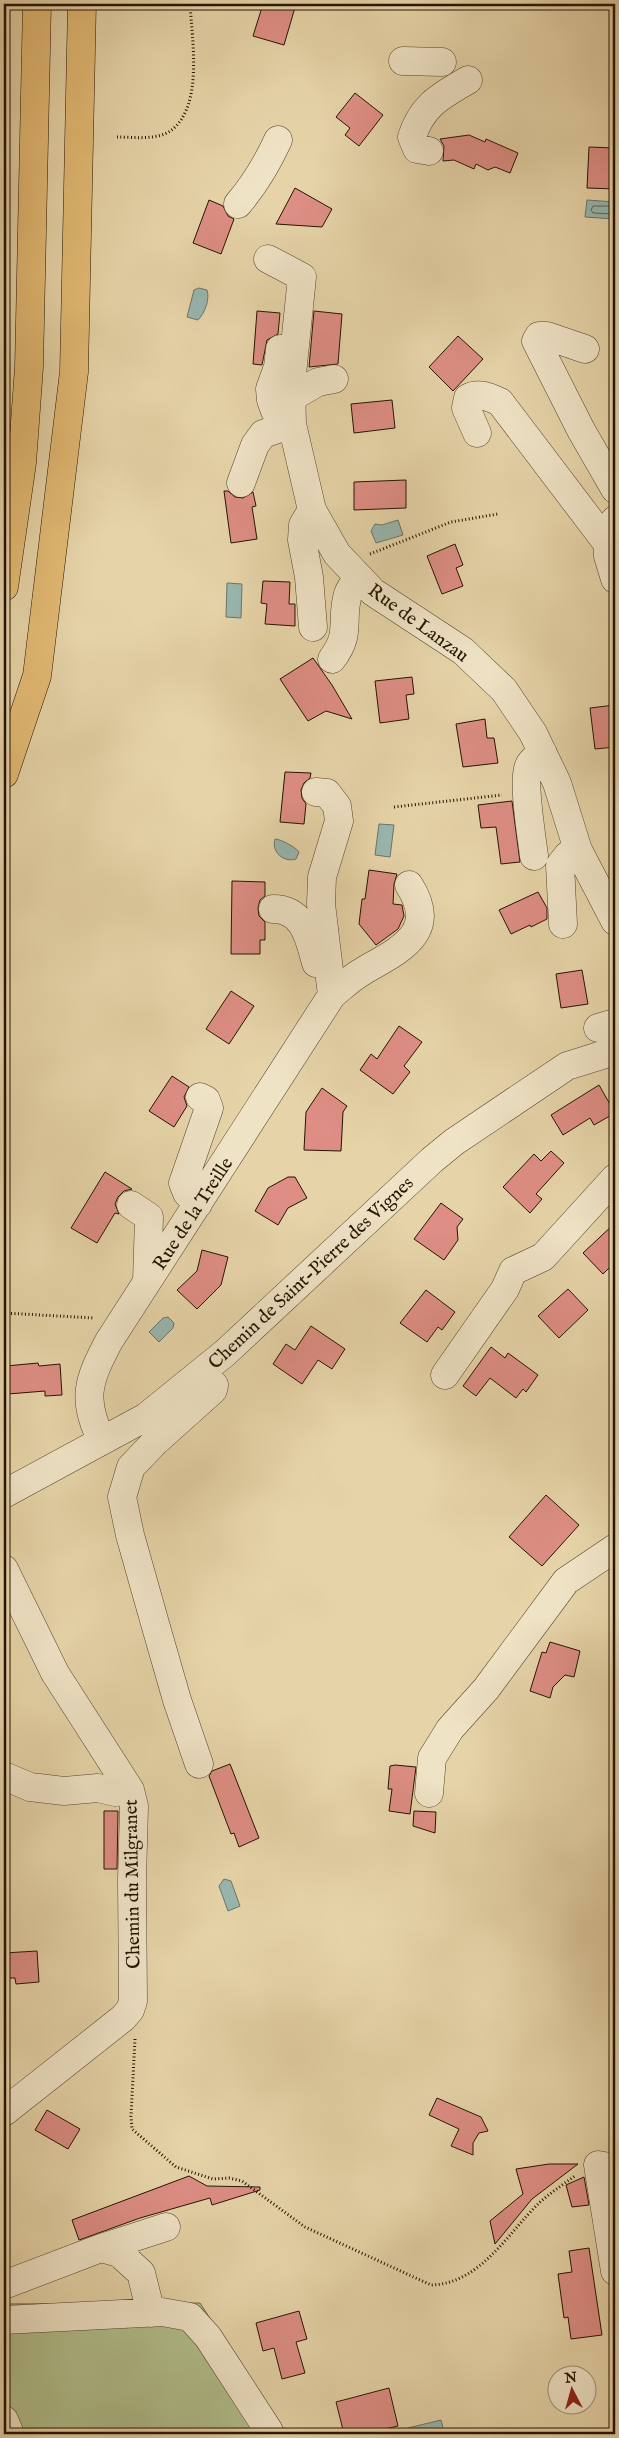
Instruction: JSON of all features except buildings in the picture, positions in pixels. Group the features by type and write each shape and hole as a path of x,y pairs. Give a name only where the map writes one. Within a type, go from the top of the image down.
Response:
{"highway":[{"path":"4,587 22,463 29,367 37,4"},
{"path":"4,774 37,676 74,372 82,4"}],"street":[{"path":"403,61 428,60 442,62"},
{"path":"429,151 417,149 412,137 417,121 435,100 468,80"},
{"path":"238,204 262,172 278,140"},
{"name":"Rue de Lanzau","path":"268,259 302,277 292,397 292,424 312,510 337,554 372,592 463,651 497,684 534,733 557,783 578,850 615,921"},
{"path":"282,322 278,367 270,389 271,400 274,411 292,424"},
{"path":"585,350 547,336 539,336 536,341 577,421 615,489"},
{"path":"292,397 318,382 334,379"},
{"path":"477,433 466,408 468,398 475,394 488,396 500,402 611,532 608,556 615,579"},
{"path":"241,483 259,438 263,434 292,424"},
{"path":"312,510 303,525 302,540 309,577 313,627"},
{"path":"332,660 341,647 345,635 348,592 353,570"},
{"path":"534,856 527,801 527,768 532,761 543,753"},
{"path":"316,792 327,793 337,806 339,821 322,877 320,904 332,995"},
{"path":"563,924 560,865 568,855 578,850"},
{"name":"Rue de la Treille","path":"102,1441 91,1419 89,1393 94,1370 122,1320 332,995 359,974 398,952 417,932 420,914 416,897 409,885"},
{"path":"273,909 284,909 297,915 307,931 318,973 332,995"},
{"name":"Chemin de Saint-Pierre des Vignes","path":"4,1494 146,1417 225,1353 432,1160 454,1142 568,1066 615,1051"},
{"path":"198,1204 187,1193 184,1183 209,1108 206,1100 200,1097"},
{"path":"445,1375 505,1289 513,1271 543,1257 615,1178"},
{"path":"130,1205 149,1216 147,1282"},
{"path":"199,1764 177,1700 156,1628 130,1535 122,1497 131,1467 155,1442 213,1390 214,1385 202,1372"},
{"path":"429,1792 432,1758 450,1729 486,1689 566,1581 615,1548"},
{"name":"Chemin du Milgranet","path":"4,1569 55,1673 130,1790 134,1806 132,1880 133,2001"},
{"path":"4,1776 30,1787 55,1790 98,1788 115,1792 130,1790"},
{"path":"4,2112 124,2018 130,2010 133,2001"},
{"path":"607,2166 615,2271"},
{"path":"4,2285 101,2248 166,2227"},
{"path":"101,2248 119,2253 141,2273 150,2313"},
{"path":"4,2320 162,2312 190,2317 208,2337 269,2431"},
{"path":"4,2420 10,2434"}],"path":[{"path":"117,137 151,138 173,130 191,102 193,78 190,4"},
{"path":"353,570 450,522 498,514"},
{"path":"394,807 506,795"},
{"path":"4,1313 122,1320"},
{"path":"133,2001 136,2020 131,2116 132,2129 143,2140 176,2166 213,2179 229,2178 242,2181 305,2226 431,2285 441,2285 464,2275 492,2256 540,2203 587,2166 607,2166"}],"green space":[{"path":"200,2303 285,2434 24,2434 4,2405 4,2304"}],"water":[{"path":"587,200 615,202 615,219 585,217"},
{"path":"199,288 207,290 208,298 205,310 198,320 187,317 194,290"},
{"path":"398,520 403,535 376,543 371,531 375,524 382,525"},
{"path":"227,583 242,584 241,618 226,617"},
{"path":"379,824 394,825 390,857 375,855"},
{"path":"275,839 297,850 299,852 296,859 283,858 275,848"},
{"path":"168,1317 174,1323 173,1328 159,1342 149,1332 163,1318"},
{"path":"224,1879 231,1881 240,1906 228,1911 219,1886"},
{"path":"441,2420 444,2431 431,2434 409,2434 408,2428"}]}
